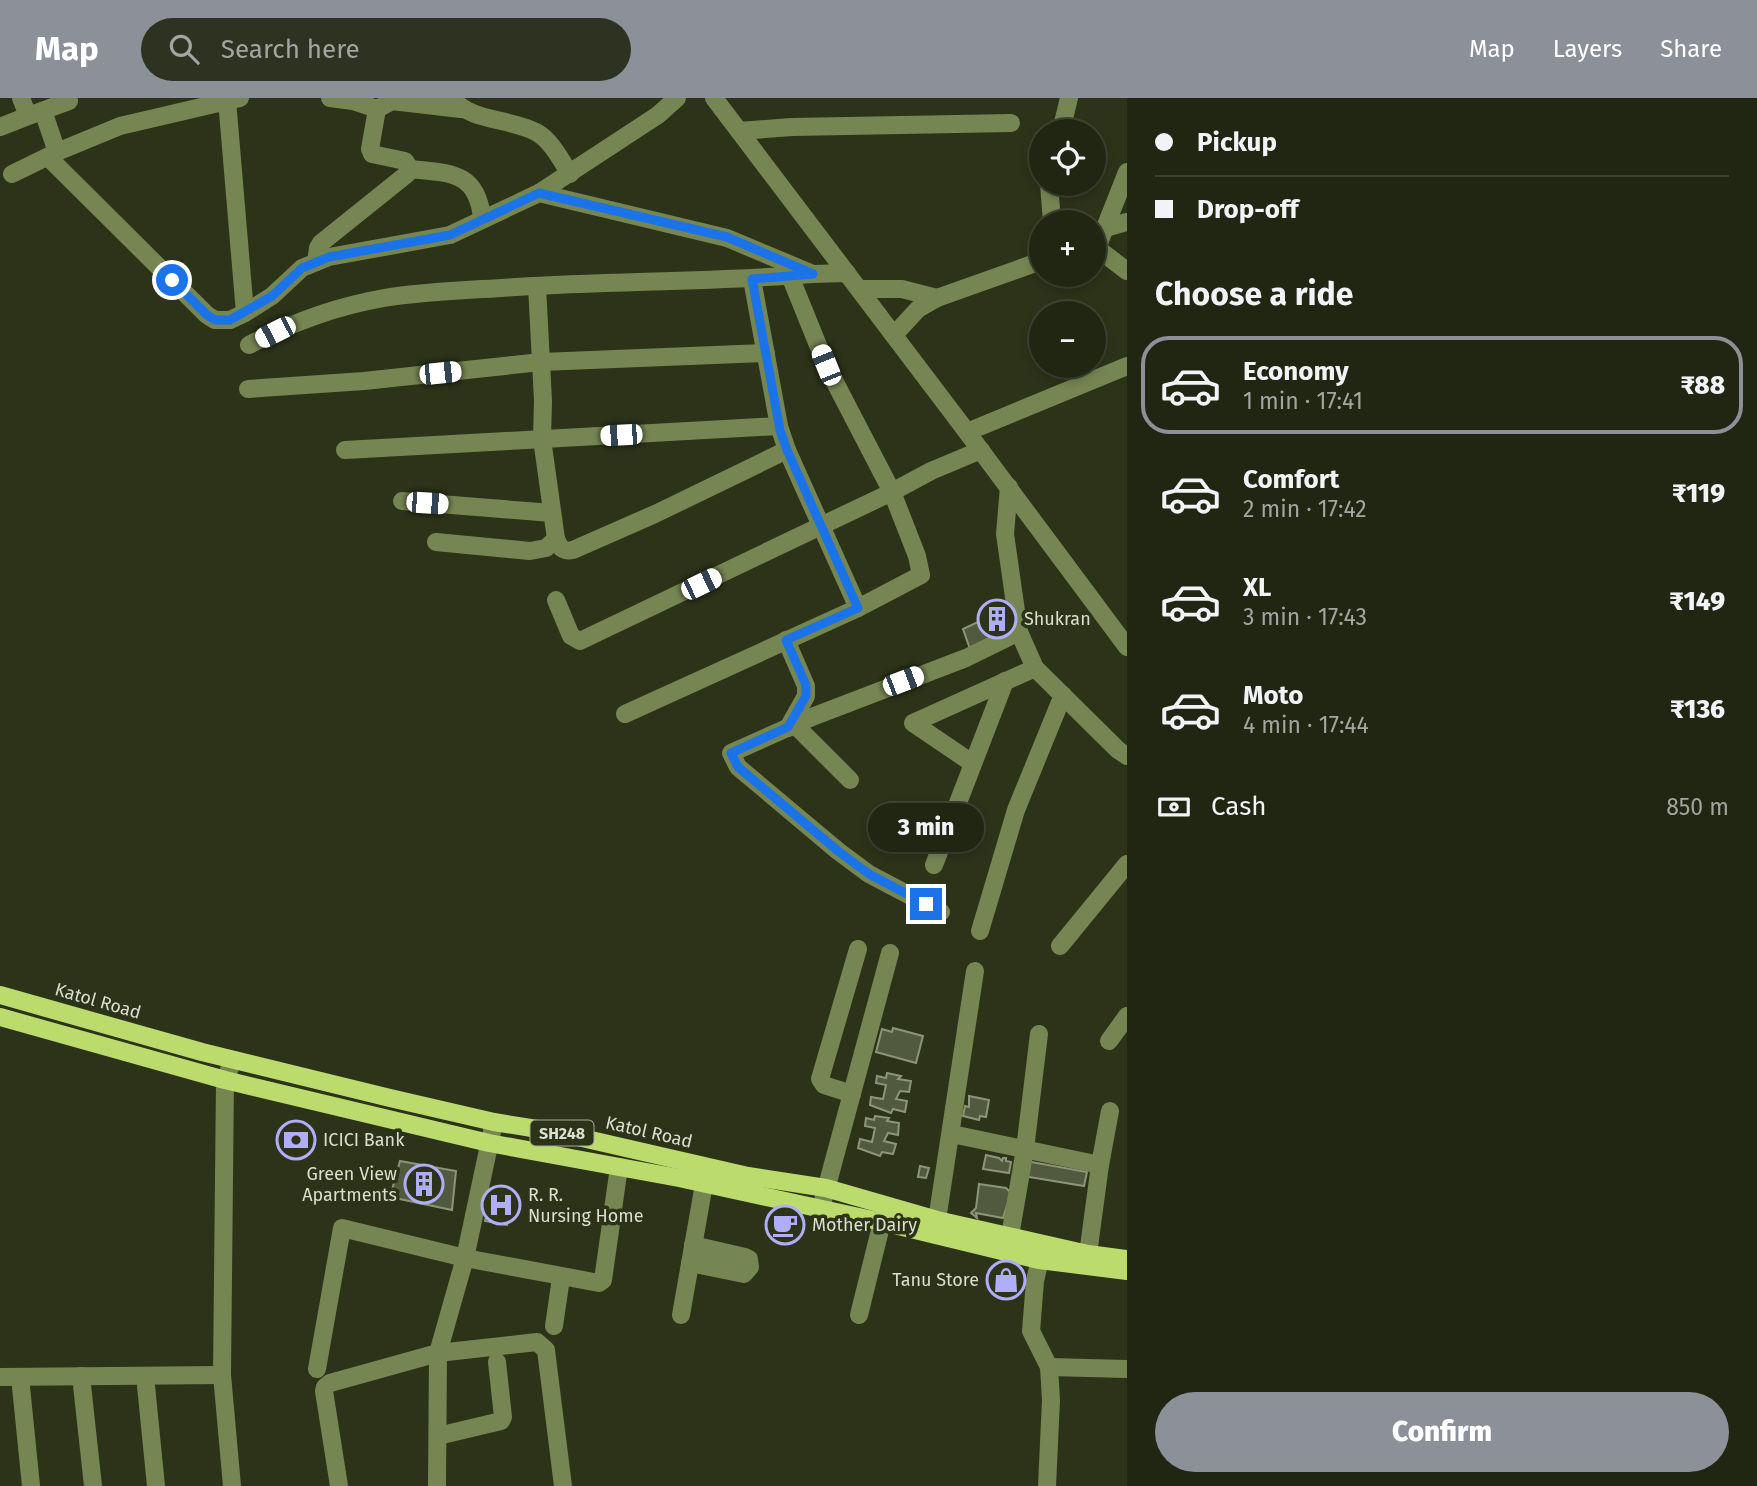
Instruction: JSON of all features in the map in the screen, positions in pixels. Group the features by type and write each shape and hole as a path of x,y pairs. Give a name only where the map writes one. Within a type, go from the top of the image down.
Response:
{"main road":[{"name":"Katol Road","path":"0,995 233,1060 494,1122 556,1132 748,1176 826,1188 937,1220 1010,1237 1041,1252 1127,1259"},
{"name":"Katol Road","path":"0,1017 225,1080 489,1143 1041,1252 1127,1272"}],"street":[{"path":"20,98 35,114 52,155 207,315 215,320 230,320 246,313 272,296 302,268 316,262 329,257 450,235 539,193 658,115 677,98"},
{"path":"330,98 354,101 376,109 391,101 456,104 537,132 553,148 570,174"},
{"path":"714,98 974,440 1127,647"},
{"path":"1064,119 1068,98"},
{"path":"12,174 120,126 234,99 246,313"},
{"path":"0,127 69,100"},
{"path":"376,109 372,154 405,161 410,169"},
{"path":"739,131 792,127 1011,123"},
{"path":"410,169 454,174 465,180 480,200 482,218"},
{"path":"316,262 321,243 410,169"},
{"path":"1106,225 1127,172"},
{"path":"539,193 727,237 813,274"},
{"path":"1106,228 1127,222"},
{"path":"1106,255 1127,271"},
{"path":"894,335 918,309 937,298 1029,265"},
{"path":"249,345 326,313 384,298 607,282 752,279 847,273"},
{"path":"625,714 858,608 921,575 913,544 892,492 826,365 790,276"},
{"path":"752,279 779,426 787,450 858,608"},
{"path":"537,286 542,439 556,539 561,548 573,550 787,450"},
{"path":"859,289 902,289 937,298"},
{"path":"248,389 364,381 541,362 766,353"},
{"path":"556,600 571,636 580,641 892,492 931,471 974,440 1127,366"},
{"path":"974,440 1127,378"},
{"path":"345,450 779,426"},
{"path":"1009,487 1005,534 1019,632 1035,668 1127,756"},
{"path":"402,501 552,513"},
{"path":"436,542 530,551 546,548 556,539"},
{"path":"941,912 869,874 838,851 738,767 731,753 791,726 966,658 1019,632"},
{"path":"786,640 806,685 806,696 791,726"},
{"path":"972,763 912,723 1035,668"},
{"path":"934,865 1005,681"},
{"path":"980,931 1016,810 1063,695"},
{"path":"791,726 850,780"},
{"path":"1060,946 1127,864"},
{"path":"852,1094 824,1085 820,1079 858,949"},
{"path":"821,1208 890,953"},
{"path":"937,1220 975,971"},
{"path":"1109,1041 1127,1016"},
{"path":"1010,1237 1025,1149 1039,1034"},
{"path":"232,1486 222,1375 225,1080 233,1060"},
{"path":"1088,1255 1110,1111"},
{"path":"437,1486 438,1353 465,1258 494,1122"},
{"path":"952,1134 1100,1164"},
{"path":"317,1369 342,1228 465,1258 599,1283 603,1280 619,1167"},
{"path":"681,1315 704,1184"},
{"path":"859,1315 881,1222"},
{"path":"1041,1252 1035,1281 1031,1331 1049,1367 1051,1400 1047,1486"},
{"path":"554,1326 561,1278"},
{"path":"339,1486 324,1391 330,1383 438,1353 537,1342 545,1350 563,1486"},
{"path":"438,1436 501,1421 503,1417 497,1362"},
{"path":"1049,1367 1127,1369"},
{"path":"0,1377 222,1375"},
{"path":"80,1376 93,1486"},
{"path":"145,1376 156,1486"},
{"path":"20,1377 31,1486"}],"building":[{"name":"Shukran","path":"1005,609 1014,630 970,649 963,629"},
{"path":"893,1028 923,1036 916,1063 876,1052 882,1029 892,1032"},
{"path":"887,1073 901,1076 898,1079 911,1081 909,1092 900,1091 896,1099 907,1101 905,1112 893,1109 891,1113 870,1105 871,1097 883,1099 886,1085 876,1083 877,1076 886,1078"},
{"path":"969,1096 989,1100 986,1117 980,1116 979,1120 963,1116 965,1106 969,1107"},
{"path":"875,1116 899,1123 898,1135 888,1133 884,1141 896,1144 893,1154 882,1152 880,1156 858,1148 860,1139 872,1142 875,1128 865,1126 866,1118 874,1120"},
{"path":"986,1155 1002,1161 1006,1158 1006,1161 1011,1162 1009,1173 983,1169"},
{"name":"Green View Apartments","path":"400,1161 456,1171 452,1210 390,1197"},
{"path":"1026,1161 1087,1172 1084,1186 1023,1176"},
{"path":"920,1166 929,1168 926,1178 918,1177"},
{"path":"979,1184 1006,1188 1011,1193 1003,1218 976,1213 977,1218 971,1213 976,1208"},
{"path":"492,1190 513,1194 507,1225 485,1221"}],"place":[{"name":"Shukran","path":"997,619"},
{"name":"ICICI Bank","path":"296,1140"},
{"name":"Green View Apartments","path":"424,1184"},
{"name":"R. R. Nursing Home","path":"501,1205"},
{"name":"Mother Dairy","path":"785,1225"},
{"name":"Tanu Store","path":"1006,1280"}],"route":[{"path":"172,280 207,315 215,320 230,320 272,296 302,268 329,257 450,235 539,193 727,237 813,274 752,279 780,430 858,608 786,640 806,685 806,696 788,727 731,753 738,767 838,851 869,874 926,904"}]}
